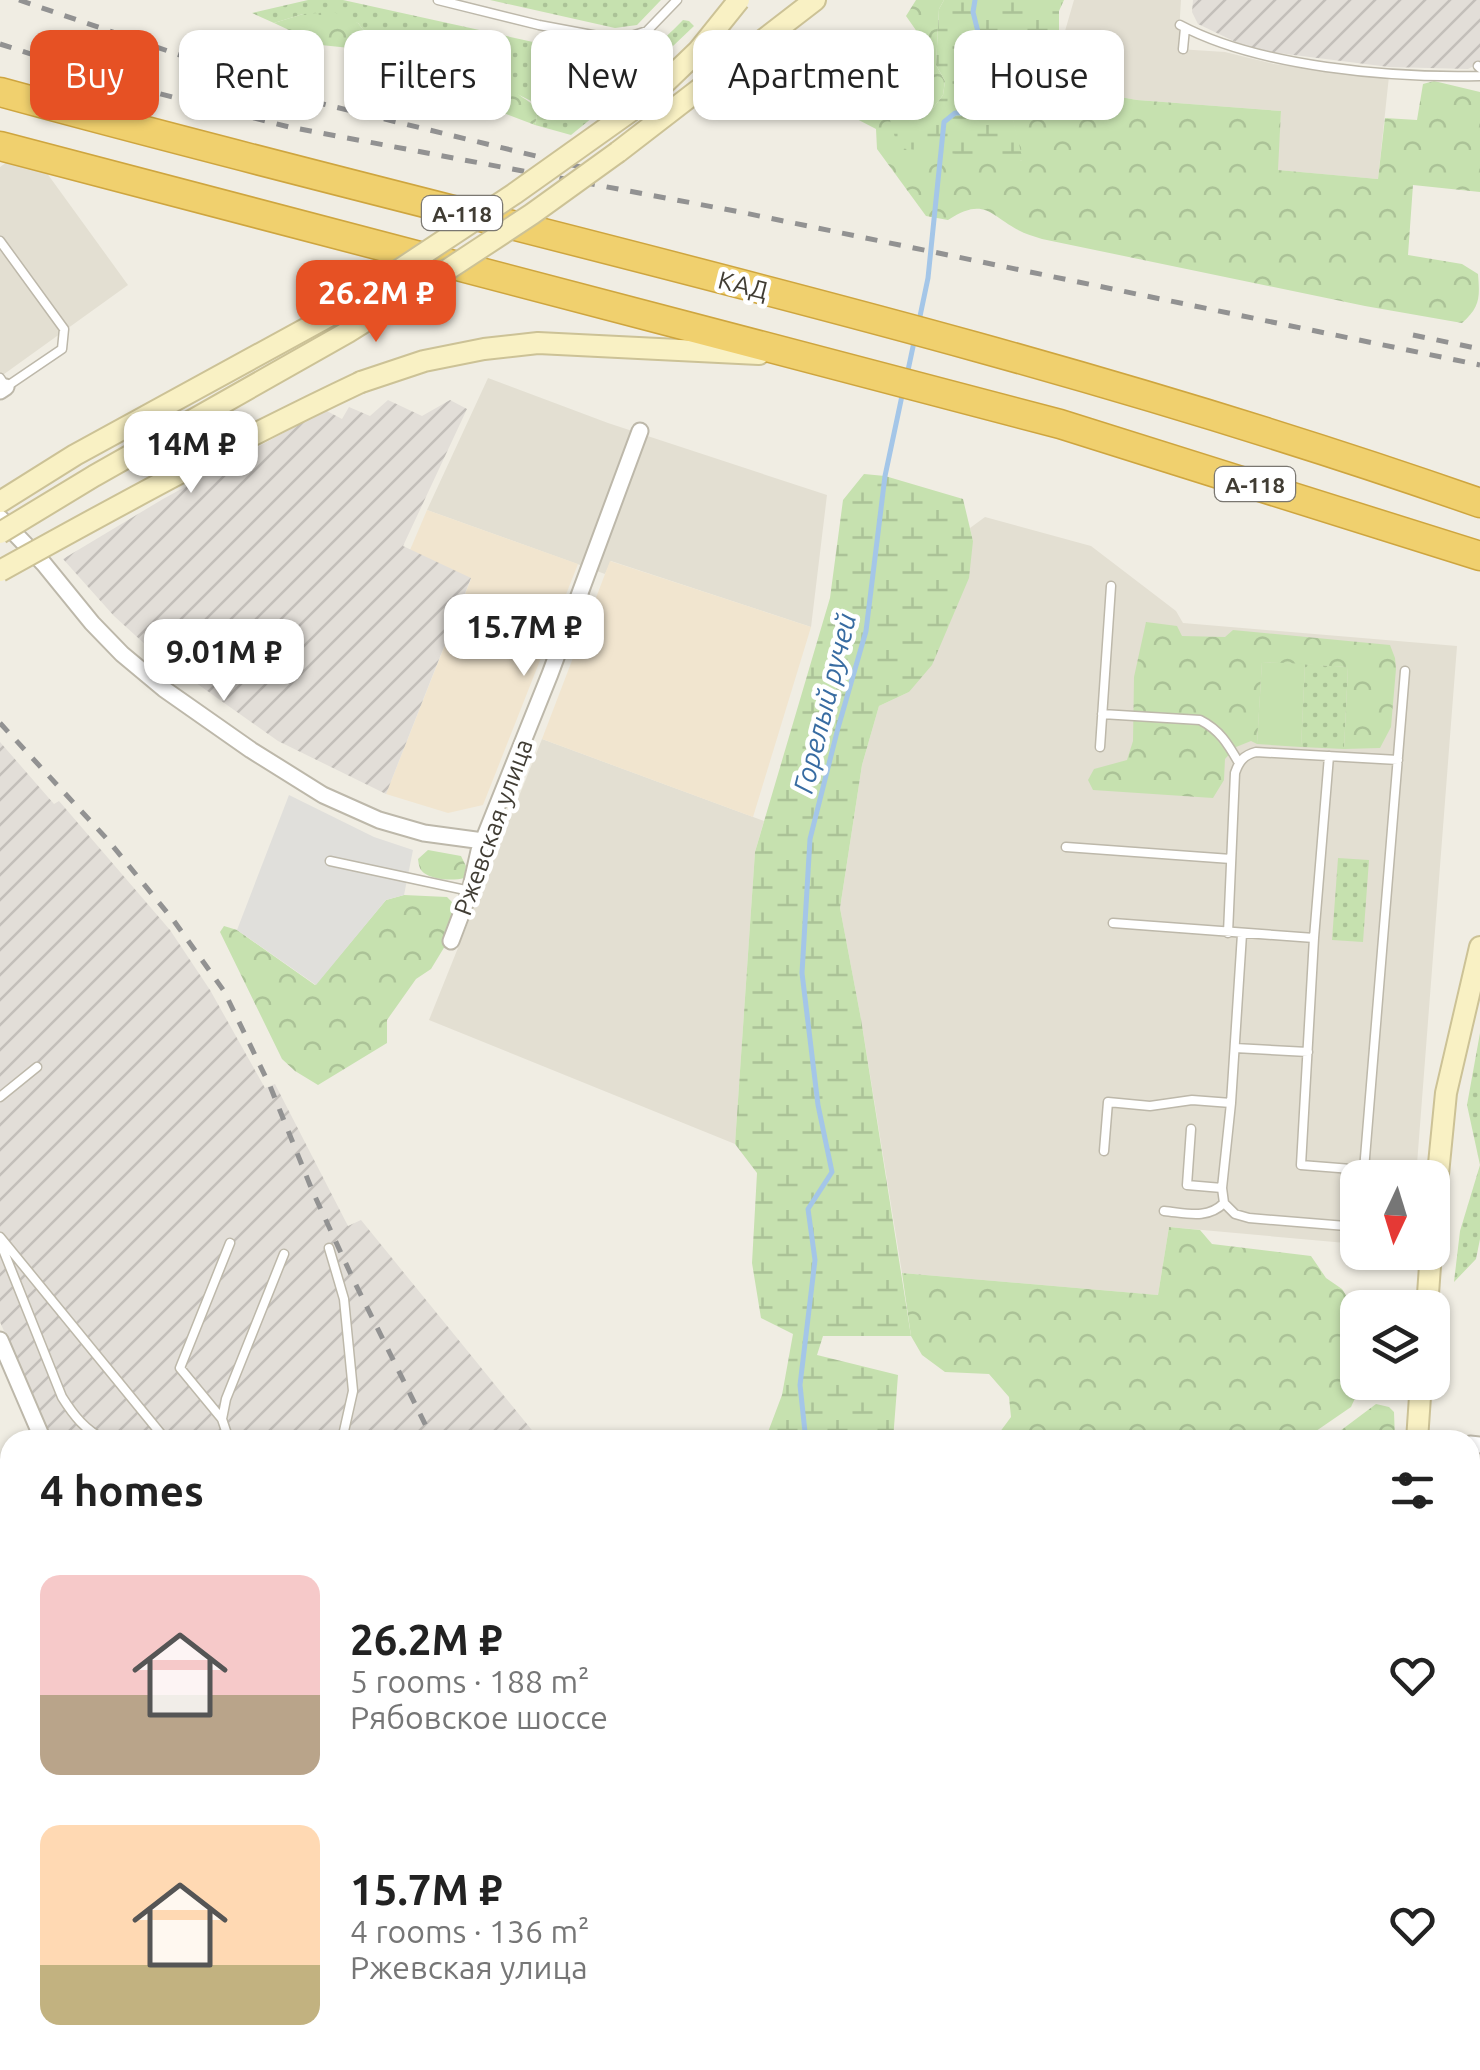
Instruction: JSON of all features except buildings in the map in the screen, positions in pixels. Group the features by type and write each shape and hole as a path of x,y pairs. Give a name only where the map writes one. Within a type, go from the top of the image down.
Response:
{"highway":[{"name":"КАД","path":"0,92 961,342 1339,454 1480,502"},
{"name":"А-118","path":"0,146 1028,416 1480,556"}],"main road":[{"path":"0,502 75,455 331,315 514,194 650,98 698,51 739,0"},
{"path":"0,533 348,332 532,214 815,0"},
{"path":"0,572 302,410 362,382 424,361 538,343 800,356"},
{"path":"1440,1160 1446,1093 1480,946"},
{"path":"1418,1430 1420,1400"}],"street":[{"name":"Ржевская улица","path":"452,941 483,841 640,432"},
{"path":"0,518 122,654 164,690 250,750 323,795 379,820 483,841"},
{"path":"0,1340 39,1430"}],"lane":[{"path":"438,0 618,40 648,31 677,0"},
{"path":"1183,49 1182,27 1242,50 1310,63 1388,72 1480,76"},
{"path":"0,241 64,329 62,349 2,385"},
{"path":"1100,747 1111,586"},
{"path":"1367,1160 1405,670"},
{"path":"1102,714 1200,720 1224,737 1238,763"},
{"path":"1228,933 1235,773 1246,754 1398,760"},
{"path":"1329,756 1301,1164 1340,1170"},
{"path":"1066,848 1231,859"},
{"path":"330,861 470,891"},
{"path":"1114,923 1314,938"},
{"path":"1242,934 1224,1203 1235,1214 1250,1218 1340,1226"},
{"path":"1235,1048 1308,1052"},
{"path":"0,1097 37,1067"},
{"path":"1104,1151 1108,1102 1150,1106 1192,1100 1231,1103"},
{"path":"1191,1129 1187,1185 1222,1188"},
{"path":"1164,1211 1205,1215 1224,1203"},
{"path":"0,1240 62,1397 74,1418 88,1430"},
{"path":"0,1240 158,1430"},
{"path":"226,1430 222,1419 180,1368 230,1243"},
{"path":"329,1248 344,1299 353,1391 344,1430"},
{"path":"222,1419 226,1399 284,1254"}],"shaded area":[{"path":"1074,0 1181,0 1178,49 1225,52 1326,71 1389,76 1378,179 1277,170 1281,111 1124,98 1124,30 1065,30"},
{"path":"1193,0 1480,0 1480,63 1468,69 1389,67 1278,53 1242,45 1198,24 1192,12"},
{"path":"28,147 128,285 0,377 0,167"},
{"path":"488,378 608,423 827,495 811,627 611,561 605,574 427,510"},
{"path":"388,400 422,416 450,400 467,409 403,546 471,578 386,794 278,741 158,656 114,616 63,559 325,410 342,419 349,407 370,416"},
{"path":"427,510 578,564 483,805 448,813 386,794 471,579 410,550"},
{"path":"985,517 1091,546 1176,611 1183,623 1457,646 1417,1160 1340,1160 1340,1242 1169,1227 1158,1295 902,1273 840,908 862,765 879,706 909,692 973,541 970,528"},
{"path":"610,561 811,627 753,817 542,739"},
{"path":"542,739 764,821 755,852 735,1144 429,1020"},
{"path":"0,742 54,804 59,801 170,930 210,990 265,1088 275,1084 348,1226 361,1220 532,1430 48,1430 0,1322"},
{"path":"289,795 374,837 413,850 404,895 386,900 316,985 237,930"}],"green space":[{"path":"308,0 343,0 479,30 363,30 358,23 303,14 274,23 252,13"},
{"path":"490,0 661,0 637,25 615,28"},
{"path":"916,0 944,0 939,9 936,65 945,81 943,95 934,107 934,30 916,30 906,16"},
{"path":"944,0 1064,0 1059,11 1059,30 954,30 954,120 1013,120 1023,161 898,148 890,120 934,120 934,107 943,95 945,81 936,65 939,9"},
{"path":"334,12 358,23 363,30 344,30 344,47 324,45 324,30 289,30 274,23 303,14"},
{"path":"683,20 694,26 673,46 672,30"},
{"path":"511,37 531,41 531,101 511,91"},
{"path":"1434,81 1480,92 1480,192 1413,185 1408,255 1462,264 1478,274 1476,307 1462,323 1042,239 986,210 970,210 948,220 926,216 877,149 876,129 859,120 928,120 1022,161 1013,120 1124,120 1124,98 1281,111 1278,170 1378,179 1385,118 1417,120 1423,84"},
{"path":"511,87 531,103 531,120 536,120 535,125 511,116"},
{"path":"536,120 589,120 571,135 535,125"},
{"path":"864,474 885,476 963,499 973,541 969,578 932,665 909,692 879,706 862,765 840,908 911,1336 823,1336 817,1355 898,1375 894,1430 769,1430 782,1395 793,1334 761,1318 752,1263 757,1173 735,1144 755,852 830,598 843,500"},
{"path":"1146,622 1177,626 1182,636 1225,637 1233,630 1390,645 1396,669 1391,727 1380,748 1344,749 1348,667 1262,662 1257,744 1251,741 1236,747 1225,759 1224,780 1213,798 1093,790 1088,780 1094,769 1127,760 1133,741 1134,677"},
{"path":"1262,662 1305,664 1301,747 1257,744"},
{"path":"1305,664 1348,667 1344,749 1301,747"},
{"path":"428,850 461,856 466,866 464,878 444,879 424,873 418,859"},
{"path":"1338,858 1369,860 1363,942 1332,940"},
{"path":"404,895 447,897 456,906 445,946 431,969 416,979 387,1020 387,1043 318,1085 282,1059 220,932 224,926 237,930 315,985 386,900"},
{"path":"1480,1033 1480,1165 1467,1105"},
{"path":"1480,1165 1480,1239 1476,1259 1454,1282 1460,1231"},
{"path":"1169,1227 1200,1230 1212,1244 1311,1256 1326,1278 1343,1290 1340,1400 1354,1400 1351,1407 1318,1430 1001,1430 1011,1417 1009,1397 989,1374 945,1372 922,1355 911,1336 902,1273 1158,1295"},
{"path":"1376,1404 1394,1412 1395,1430 1341,1430"}],"waterway":[{"name":"Горелый ручей","path":"919,321 928,278 944,122 955,113 975,113 987,104 987,68 973,12 975,0"},
{"name":"Горелый ручей","path":"907,375 914,342"},
{"name":"Горелый ручей","path":"805,1430 800,1385 815,1260 808,1209 832,1172 818,1105 802,973 810,839 866,631 885,476 903,391"}],"railway":[{"path":"19,0 323,104 589,169"},
{"path":"0,44 126,85 289,127 740,212 1480,365"},
{"path":"1413,335 1480,349"},
{"path":"0,723 107,839 174,921 224,991 270,1086 353,1279 428,1430"}]}
